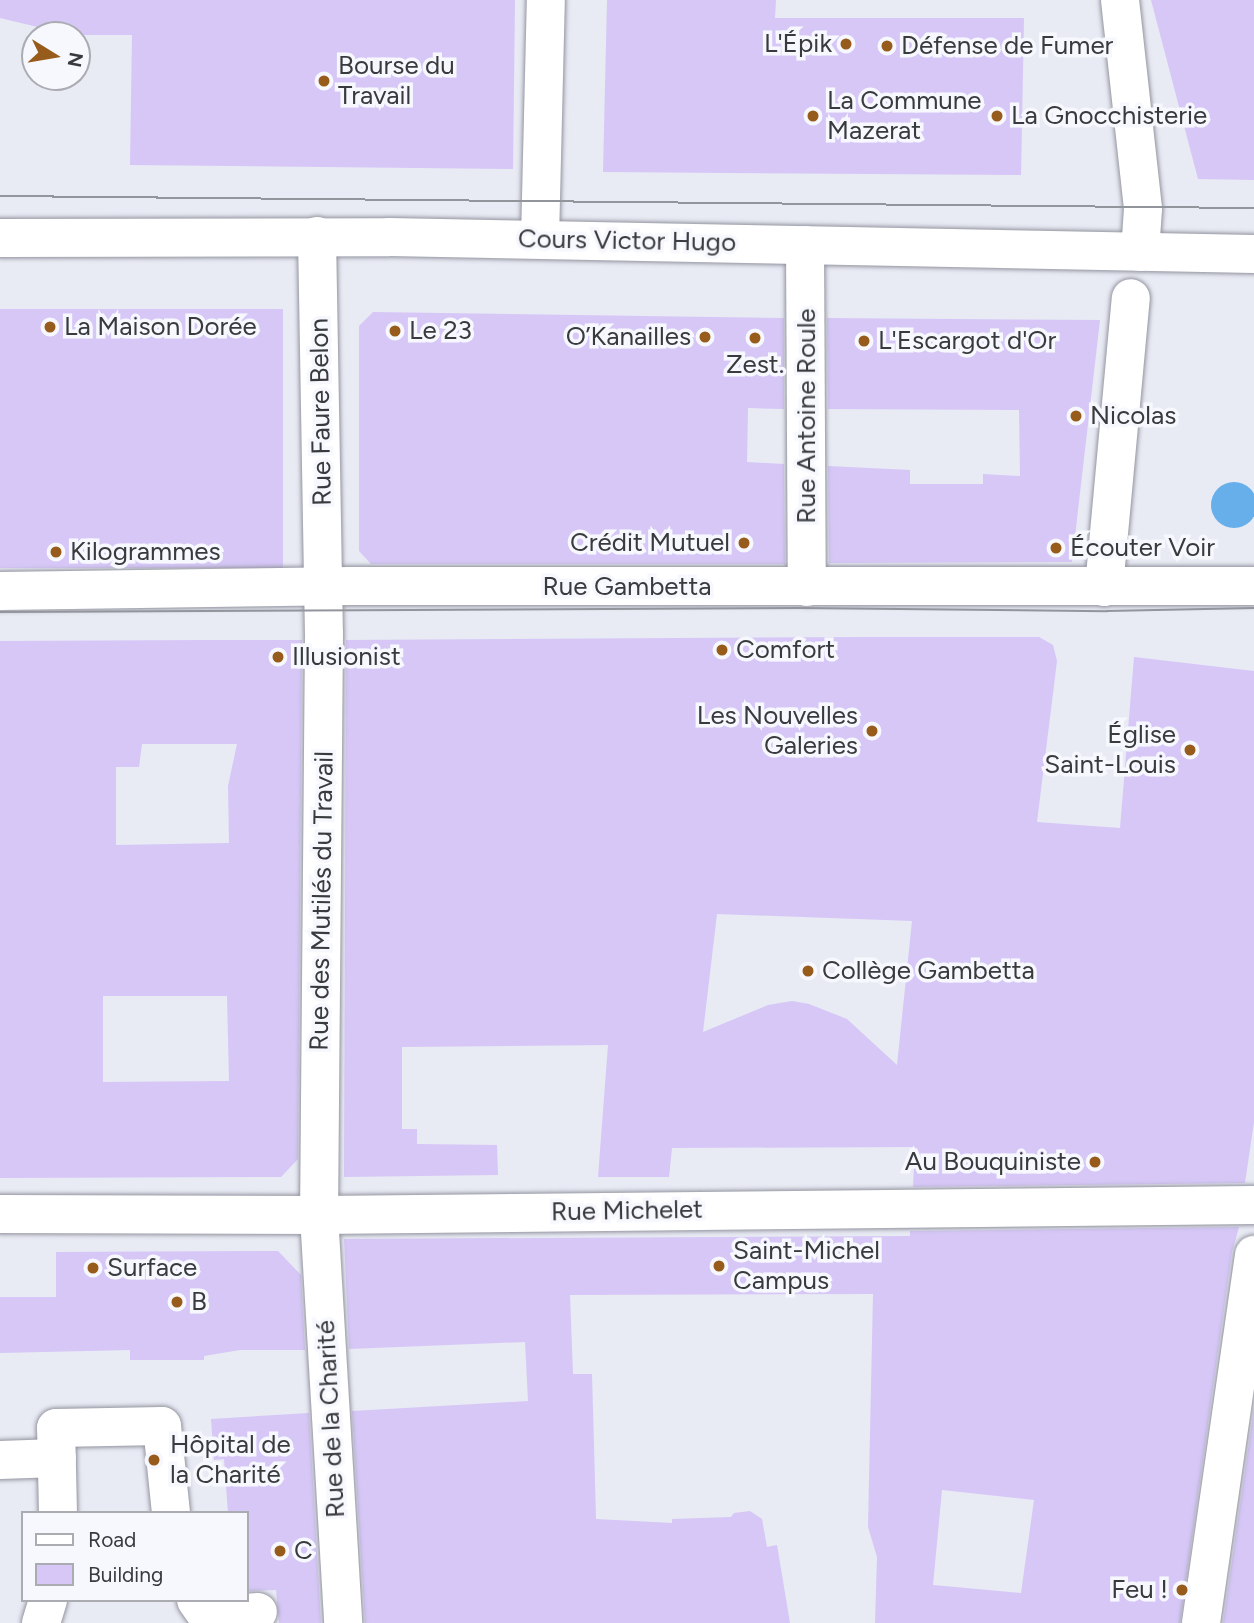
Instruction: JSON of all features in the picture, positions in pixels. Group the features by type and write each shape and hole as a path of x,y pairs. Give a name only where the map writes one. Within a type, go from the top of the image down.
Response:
{"street":[{"path":"540,239 545,0"},
{"path":"1120,0 1143,209 1140,252"},
{"name":"Cours Victor Hugo","path":"0,238 317,236 1254,254"},
{"name":"Rue Faure Belon","path":"317,236 324,587"},
{"name":"Rue Antoine Roule","path":"805,244 807,587"},
{"path":"1104,587 1131,298"},
{"name":"Rue Gambetta","path":"0,591 324,587 1254,586"},
{"name":"Rue des Mutilés du Travail","path":"319,1215 324,587"},
{"name":"Rue Michelet","path":"0,1214 319,1215 1254,1205"},
{"name":"Rue de la Charité","path":"319,1215 343,1623"},
{"path":"1201,1623 1254,1255"},
{"path":"58,1511 56,1428 162,1426 171,1511"},
{"path":"0,1460 57,1458"},
{"path":"41,1623 47,1602"},
{"path":"197,1602 207,1616 258,1612"}],"water":[{"path":"1234,482 1250,489 1255,496 1255,514 1250,521 1234,528 1218,521 1211,505 1218,489"}],"building":[{"name":"Bourse du Travail","path":"0,0 515,0 513,169 130,165 132,35 91,35 91,21 21,23 0,18"},
{"name":"La Commune Mazerat","path":"607,0 776,0 775,18 1024,18 1021,175 603,172"},
{"path":"1151,0 1254,0 1254,180 1198,179"},
{"path":"0,309 283,309 283,568 0,568"},
{"path":"373,312 784,318 784,409 748,408 747,462 784,464 785,564 371,564 359,551 359,326"},
{"path":"827,318 1100,320 1072,562 829,563 828,466 910,470 910,484 983,484 983,474 1020,476 1019,410 828,409"},
{"path":"1039,637 1053,645 1057,661 1037,822 1120,828 1134,657 1254,671 1254,1122 1245,1183 913,1187 915,1147 672,1148 669,1177 598,1177 608,1045 402,1047 402,1129 417,1129 417,1144 497,1145 498,1175 344,1177 346,640","holes":["717,914 912,921 897,1065 847,1019 809,1004 792,1001 768,1005 703,1032"]},
{"path":"302,640 298,1159 281,1177 0,1178 0,641","holes":["142,744 237,744 228,786 229,843 116,845 116,767 139,767","103,996 227,996 229,1081 103,1082"]},
{"path":"1239,1227 1232,1252 1180,1623 875,1623 877,1557 868,1527 873,1294 570,1295 573,1374 592,1374 596,1519 672,1523 672,1519 731,1517 734,1513 750,1511 762,1519 767,1547 777,1545 790,1623 365,1623 352,1411 528,1401 525,1342 349,1349 344,1239 910,1236 910,1231","holes":["942,1490 1034,1500 1021,1593 933,1585"]},
{"name":"B","path":"278,1251 301,1275 305,1350 240,1350 204,1356 204,1360 130,1360 130,1350 0,1353 0,1297 56,1297 56,1252"},
{"path":"1254,1408 1254,1623 1223,1623"},
{"name":"C","path":"309,1413 321,1623 279,1623 276,1590 248,1591 248,1511 228,1511 224,1459 214,1460 211,1419"}],"tram line":[{"path":"0,196 1254,208"},
{"path":"0,612 800,608 1107,611 1254,608"}],"place":[{"name":"L'Épik","path":"846,44"},
{"name":"Défense de Fumer","path":"887,46"},
{"name":"Bourse du Travail","path":"324,81"},
{"name":"La Commune Mazerat","path":"813,116"},
{"name":"La Gnocchisterie","path":"997,116"},
{"name":"La Maison Dorée","path":"50,327"},
{"name":"Le 23","path":"395,331"},
{"name":"O’Kanailles","path":"705,337"},
{"name":"Zest.","path":"755,338"},
{"name":"L'Escargot d'Or","path":"864,341"},
{"name":"Nicolas","path":"1076,416"},
{"name":"Crédit Mutuel","path":"744,543"},
{"name":"Écouter Voir","path":"1056,548"},
{"name":"Kilogrammes","path":"56,552"},
{"name":"Comfort","path":"722,650"},
{"name":"Illusionist","path":"278,657"},
{"name":"Les Nouvelles Galeries","path":"872,731"},
{"name":"Église Saint-Louis","path":"1190,750"},
{"name":"Collège Gambetta","path":"808,971"},
{"name":"Au Bouquiniste","path":"1095,1162"},
{"name":"Saint-Michel Campus","path":"719,1266"},
{"name":"Surface","path":"93,1268"},
{"name":"B","path":"177,1302"},
{"name":"Hôpital de la Charité","path":"154,1460"},
{"name":"C","path":"280,1551"},
{"name":"Feu !","path":"1182,1590"}]}
